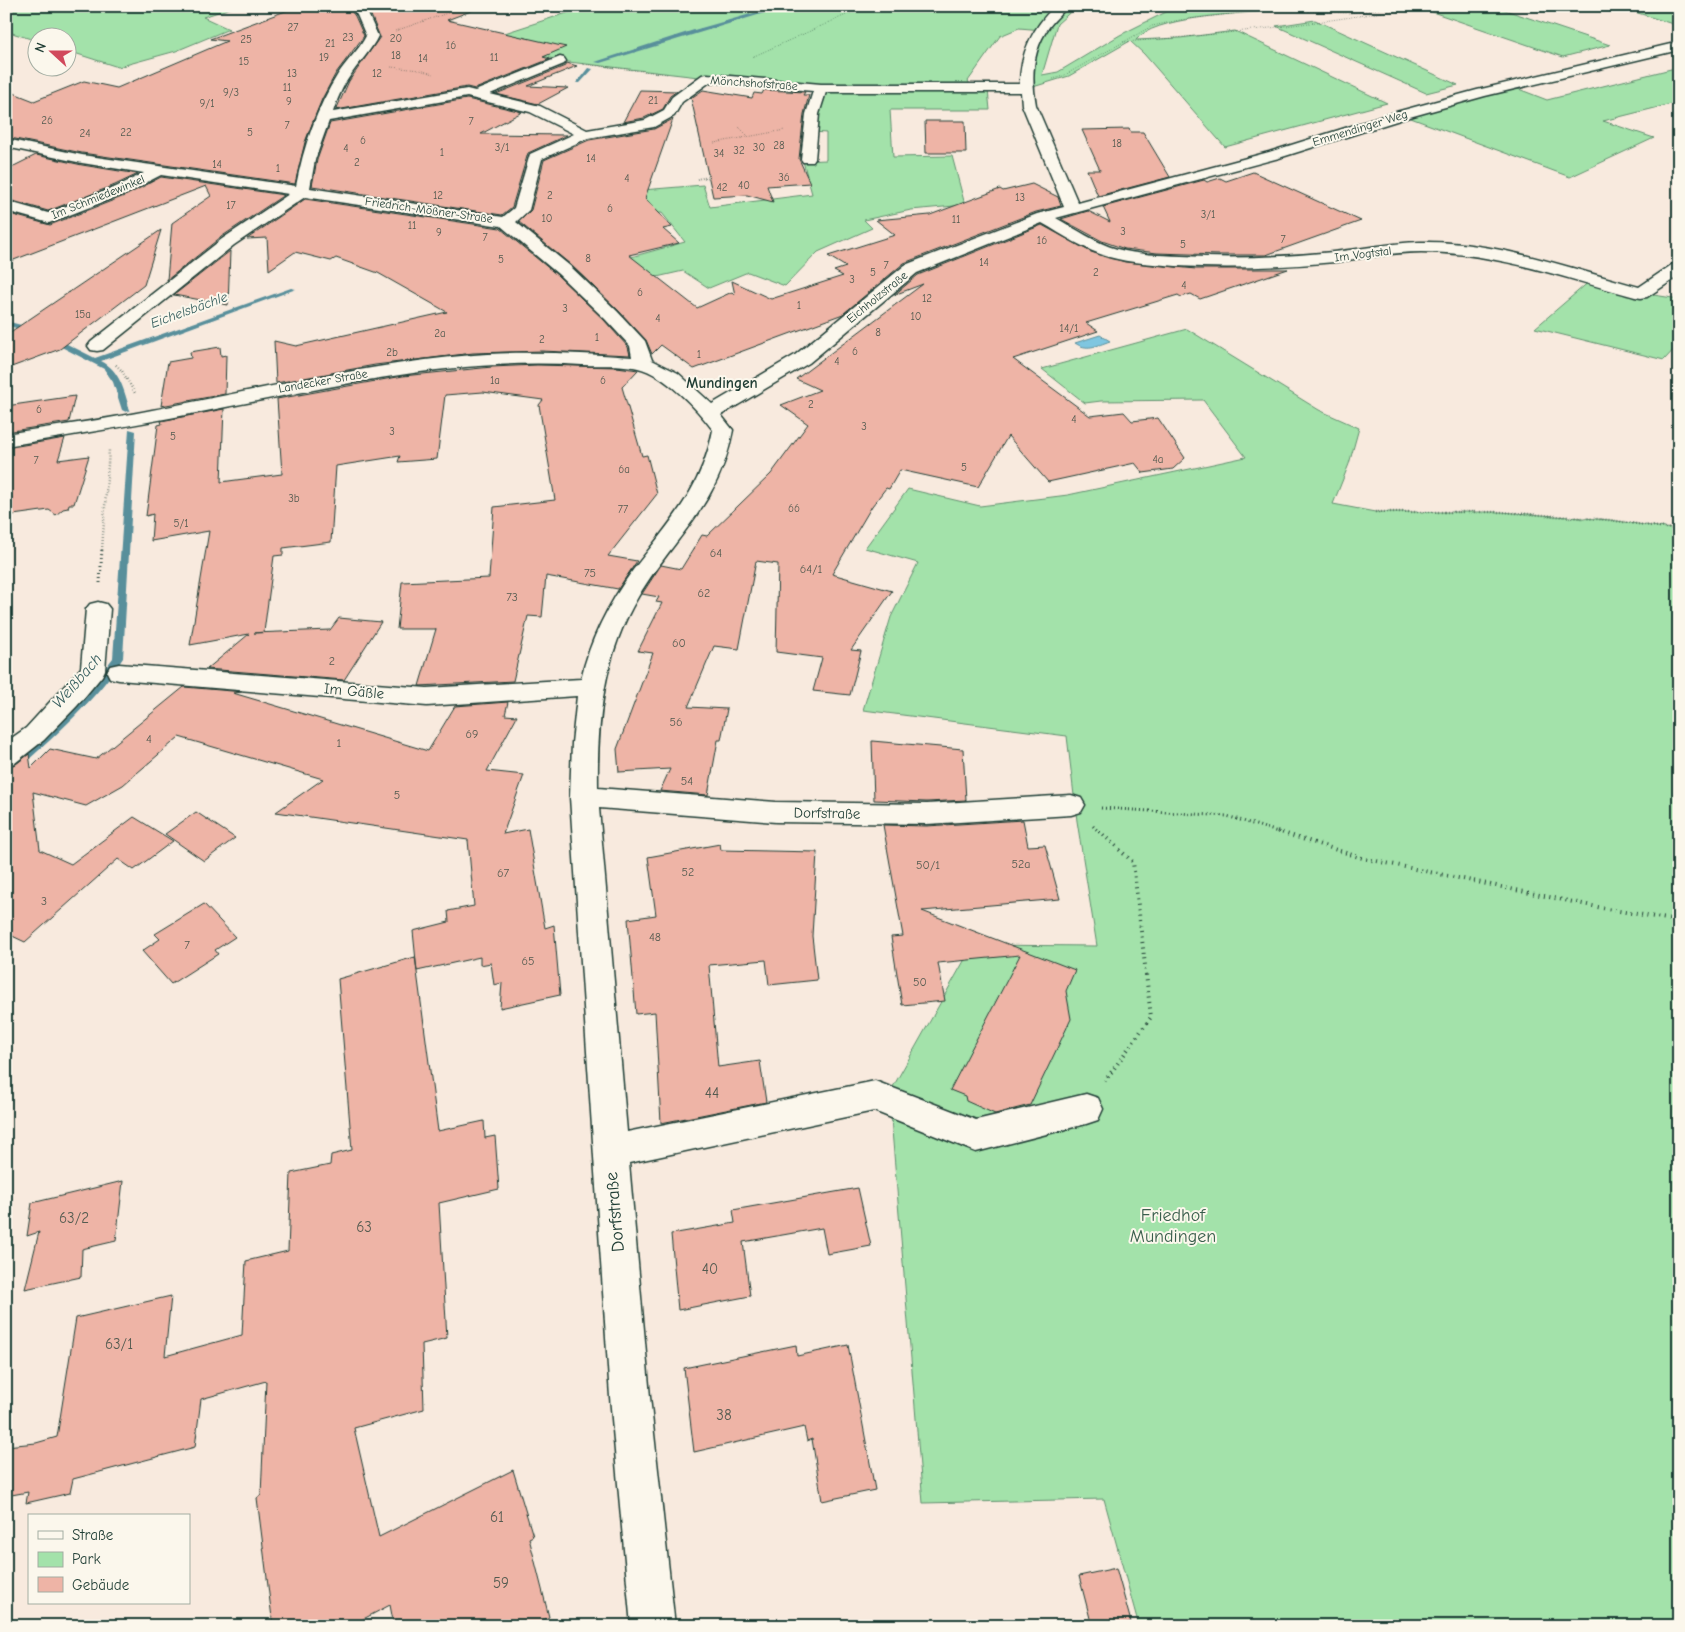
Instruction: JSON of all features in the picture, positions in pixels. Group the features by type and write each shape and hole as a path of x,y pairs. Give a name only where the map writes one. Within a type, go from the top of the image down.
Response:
{"street":[{"path":"97,346 228,242 302,192 308,160 332,96 345,73 366,48 372,36 362,14 355,6"},
{"path":"1062,6 1049,17 1030,49 1025,88 1029,105 1073,209"},
{"name":"Emmendinger Weg","path":"1043,218 1274,154 1401,115 1482,93 1679,46"},
{"path":"479,94 560,61"},
{"name":"Mönchshofstraße","path":"506,222 521,210 535,157 585,134 649,124 669,113 677,100 707,78 822,88 1025,88"},
{"name":"Mönchshofstraße","path":"808,159 814,104 822,88"},
{"path":"324,118 467,93 479,94 536,109 585,134"},
{"name":"Friedrich-Mößner-Straße","path":"6,143 82,159 506,222 564,270 611,315 639,345 643,363"},
{"name":"Im Schmiedewinkel","path":"6,206 49,218 121,190 160,170"},
{"name":"Im Vogtstal","path":"1043,218 1112,253 1169,262 1258,262 1332,258 1412,248 1460,249 1509,257 1641,293 1679,268"},
{"name":"Eichholzstraße","path":"710,413 802,359 912,269 954,251 1043,218"},
{"name":"Landecker Straße","path":"6,440 149,417 368,373 452,362 514,358 560,358 643,363"},
{"path":"643,363 671,377 710,413"},
{"name":"Dorfstraße","path":"653,1626 630,1398 610,1151 584,797 584,739 590,687 607,632 628,595 710,477 722,445 724,430 710,413"},
{"path":"6,756 35,734 68,700 93,670 98,609"},
{"name":"Im Gäßle","path":"119,672 427,697 590,687"},
{"name":"Dorfstraße","path":"584,797 776,812 927,814 1071,805"},
{"path":"610,1151 876,1096 976,1136 1086,1109"}],"path":[{"path":"372,36 396,31 468,6"},
{"path":"560,61 707,78 866,6"},
{"path":"1025,88 1063,76 1152,26 1180,20 1265,10 1350,13 1400,6"},
{"path":"1122,42 1182,38 1380,13 1419,6"},
{"path":"392,67 420,70 437,76"},
{"path":"739,127 748,137"},
{"path":"714,143 792,129 810,128"},
{"path":"697,179 709,177"},
{"path":"115,364 122,371 149,417"},
{"path":"98,609 111,424"},
{"path":"1375,512 1501,512 1610,520 1679,530"},
{"path":"1071,805 1227,816 1362,858 1607,909 1679,921"},
{"path":"1071,805 1132,862 1151,1017 1086,1109"}],"green space":[{"path":"6,6 237,6 203,17 229,29 176,51 118,67 78,54 78,28 28,28 28,38 6,31"},
{"path":"579,6 1077,6 1057,24 1042,75 1058,72 1120,35 1178,6 1255,6 1266,11 1217,15 1159,26 1145,32 1136,40 1180,38 1235,31 1387,103 1225,147 1144,54 1130,41 1069,76 1033,87 1031,70 1043,30 1019,28 1000,36 968,81 974,90 988,90 990,110 890,110 893,157 952,156 965,205 911,210 864,220 872,228 818,252 785,286 748,272 709,288 683,271 596,291 580,274 635,262 631,257 685,242 662,213 645,214 618,192 703,185 710,207 812,194 803,161 826,160 826,133 814,132 818,104 826,88 707,78 560,61 486,39 570,12"},
{"path":"1415,6 1493,6 1610,45 1563,57"},
{"path":"1616,6 1679,6 1679,26"},
{"path":"1315,20 1458,85 1426,93 1276,26"},
{"path":"1679,67 1679,102 1603,121 1654,138 1570,177 1397,114 1516,88 1547,100"},
{"path":"1591,280 1641,293 1679,299 1679,344 1664,360 1535,328"},
{"name":"Friedhof Mundingen","path":"1187,329 1319,410 1359,428 1349,464 1333,504 1375,512 1501,512 1610,520 1679,530 1679,1626 1139,1626 1104,1499 923,1503 889,1094 973,945 1097,946 1077,821 1067,736 863,710 891,617 918,563 865,548 908,489 980,506 1068,495 1246,457 1203,400 1101,401 1085,403 1042,369"}],"water":[{"path":"1100,335 1110,341 1088,347 1075,343"}],"building":[{"path":"299,6 347,6 355,16 364,36 336,73 322,99 305,142 295,184 82,153 6,137 6,90 34,101 84,81 117,88 227,41 210,39"},
{"path":"364,6 475,6 476,9 447,20 566,47 543,57 550,59 475,89 467,87 336,110 349,81 380,37 370,13"},
{"path":"567,63 577,66 528,86 568,88 538,104 496,94 565,66"},
{"path":"640,90 677,91 670,96 663,109 644,118 623,122"},
{"path":"703,90 752,98 754,93 762,94 764,90 805,92 803,95 809,95 804,114 799,159 810,183 767,186 773,202 747,195 713,197 691,98"},
{"path":"467,99 522,112 481,134 567,135 528,153 512,207 502,215 312,186 317,160 330,123"},
{"path":"673,119 645,198 672,227 663,229 679,243 629,255 697,308 732,292 735,295 732,281 771,299 843,276 834,271 846,267 828,256 895,235 876,220 930,215 1000,189 1003,191 1032,184 1058,197 1061,206 1036,212 904,263 843,314 694,369 661,345 652,354 646,340 618,310 571,265 519,222 531,210 544,160 589,140 654,129"},
{"path":"925,121 965,121 966,153 926,153"},
{"path":"1129,129 1131,132 1143,132 1170,177 1098,196 1087,170 1100,170 1082,130"},
{"path":"36,155 138,174 48,211 6,199 6,170"},
{"path":"1253,172 1361,221 1266,255 1219,255 1157,253 1125,249 1102,241 1061,219 1088,211 1110,222 1103,207 1204,180 1207,182 1220,178 1226,181"},
{"path":"161,177 284,195 221,237 167,280 172,223 211,196 206,186 6,263 6,213 50,225 127,195"},
{"path":"305,199 500,228 557,275 604,320 628,347 630,355 542,351 473,353 375,365 276,383 274,341 296,346 447,312 378,273 336,258 331,261 295,252 269,270 267,238 247,239"},
{"path":"1042,225 1091,252 1125,262 1196,269 1288,269 1200,299 1191,294 1181,297 1178,295 1086,323 1098,331 1013,359 1090,416 1124,412 1132,421 1158,418 1185,458 1173,469 1143,473 1135,463 1048,482 1008,436 978,487 900,470 889,489 886,488 872,506 832,574 892,591 851,650 861,651 850,695 813,691 822,658 776,652 778,564 756,561 739,649 714,646 688,707 727,709 721,740 718,740 708,795 660,791 670,769 619,772 617,749 653,653 638,651 662,603 656,602 659,597 642,594 661,565 681,569 702,535 707,536 771,474 808,424 781,405 820,390 796,379 923,284 894,295 918,275"},
{"path":"161,230 144,285 60,349 6,369 6,335"},
{"path":"230,251 228,305 174,295"},
{"path":"220,347 221,356 226,355 225,394 161,406 168,362 191,358 190,352"},
{"path":"537,365 617,367 638,370 622,387 642,456 647,455 657,494 608,556 637,561 618,589 546,576 542,617 528,616 513,681 419,686 436,629 397,629 402,582 489,578 494,507 555,500 539,405 543,400 483,392 445,395 437,459 398,462 400,456 336,466 331,542 283,548 283,555 274,556 264,632 254,633 330,630 339,618 381,622 344,680 207,669 249,634 190,645 209,531 151,541 153,514 146,516 158,425 162,424 161,421 224,409 221,482 282,474 277,399 403,376 492,367"},
{"path":"75,396 69,422 6,432 6,406"},
{"path":"65,438 58,460 89,456 74,504 69,504 68,508 63,509 56,515 49,510 6,516 6,448"},
{"path":"184,687 244,692 233,693 428,751 455,706 508,702 505,715 517,716 487,771 524,775 503,834 528,829 545,928 554,925 560,995 500,1008 502,983 494,985 491,963 480,965 480,957 417,971 413,931 449,922 448,911 474,906 468,840 276,812 323,779 179,737 123,785 86,806 33,792 40,850 71,864 134,817 173,841 134,870 118,859 25,942 6,933 6,767 16,764 29,754 31,768 50,749 96,759"},
{"path":"872,741 963,749 966,800 927,802 874,800"},
{"path":"196,812 235,838 204,861 165,834"},
{"path":"1023,820 1028,846 1045,845 1060,899 922,911 1075,970 1066,991 1071,1019 1030,1105 995,1114 966,1101 965,1096 950,1090 1020,955 938,963 945,1001 902,1005 891,937 903,936 883,825 927,826"},
{"path":"720,844 721,850 817,852 812,936 817,980 769,985 766,960 709,965 718,1067 760,1061 766,1102 661,1123 655,1012 636,1014 628,919 656,915 648,857"},
{"path":"204,904 235,937 215,950 218,954 171,984 142,951 160,939 155,934"},
{"path":"415,957 438,1131 484,1121 485,1138 495,1136 499,1189 439,1203 447,1338 422,1344 424,1409 354,1428 379,1537 513,1470 533,1536 529,1538 549,1617 533,1626 394,1626 390,1605 350,1626 273,1626 257,1498 261,1495 266,1381 201,1399 195,1447 73,1479 70,1493 26,1503 28,1492 6,1496 6,1446 36,1443 57,1437 76,1318 171,1296 165,1356 242,1335 246,1261 288,1251 291,1173 330,1165 331,1155 352,1150 338,979"},
{"path":"123,1181 116,1241 82,1249 81,1277 25,1289 39,1232 27,1236 32,1203"},
{"path":"858,1188 871,1246 827,1254 822,1228 743,1242 750,1296 678,1310 671,1234 735,1223 733,1210"},
{"path":"796,1345 797,1356 848,1345 875,1490 822,1501 812,1439 807,1441 804,1427 694,1452 684,1368"},
{"path":"1116,1568 1131,1622 1111,1626 1092,1626 1079,1576"}],"waterway":[{"name":"Eichelsbächle","path":"598,62 696,31 785,6"},
{"name":"Eichelsbächle","path":"578,82 590,69"},
{"name":"Eichelsbächle","path":"96,360 293,289"},
{"name":"Weißbach","path":"6,323 33,331"},
{"name":"Weißbach","path":"52,340 107,367 117,382 126,410"},
{"name":"Weißbach","path":"125,552 132,431"},
{"name":"Weißbach","path":"9,771 58,727 99,685 118,658 125,555"}],"district":[{"name":"Mundingen","path":"722,383"}]}
